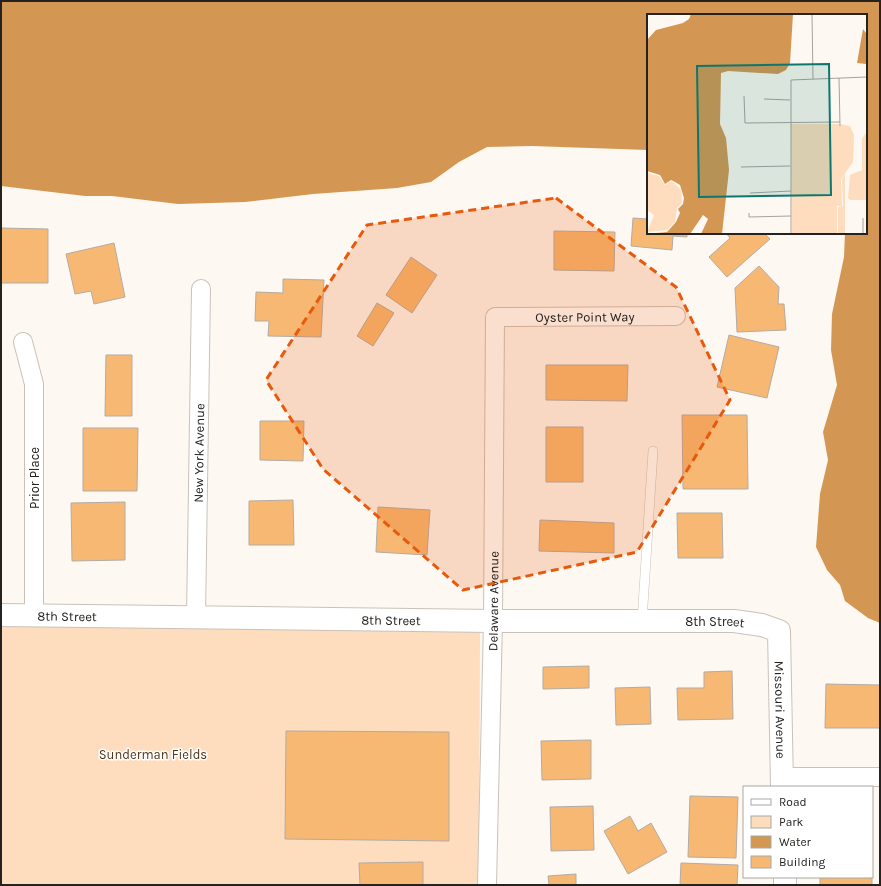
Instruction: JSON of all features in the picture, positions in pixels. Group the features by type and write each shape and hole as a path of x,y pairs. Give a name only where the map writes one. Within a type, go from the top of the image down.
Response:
{"street":[{"name":"New York Avenue","path":"196,617 201,289"},
{"name":"Oyster Point Way","path":"495,318 676,316"},
{"name":"Delaware Avenue","path":"487,885 493,621 495,318"},
{"name":"Prior Place","path":"23,342 34,384 34,616"},
{"name":"8th Street","path":"1,615 493,621 734,621 762,625 779,631"},
{"name":"Missouri Avenue","path":"779,631 782,782"},
{"path":"782,782 880,777"}],"lane":[{"path":"642,621 652,451"}],"highlighted area":[{"path":"556,198 676,287 730,400 637,552 463,590 323,469 266,380 367,225"}],"green space":[{"name":"Sunderman Fields","path":"1,621 480,628 479,885 1,885"}],"water":[{"path":"1,1 880,1 880,623 868,618 845,601 840,585 827,570 816,547 820,494 828,460 823,432 837,385 831,350 832,314 844,257 845,234 867,234 867,14 647,14 647,150 532,146 487,147 459,162 431,182 397,188 313,194 245,202 178,204 112,196 85,196 1,186"}],"building":[{"path":"633,218 647,219 647,234 687,234 687,237 673,236 672,250 631,246"},
{"path":"1,228 48,229 48,283 1,283"},
{"path":"554,231 615,232 614,271 554,270"},
{"path":"727,234 765,234 770,239 727,277 709,257 730,238"},
{"path":"114,243 125,297 94,304 91,291 75,294 66,254"},
{"path":"411,257 437,275 412,313 386,295"},
{"path":"759,266 779,287 778,304 784,304 786,330 737,332 735,288"},
{"path":"283,279 324,280 321,337 268,336 269,321 255,321 256,292 283,293"},
{"path":"377,303 394,313 373,346 357,336"},
{"path":"729,335 779,347 767,398 717,387"},
{"path":"106,355 132,355 132,416 105,416"},
{"path":"546,365 628,365 627,401 546,400"},
{"path":"682,415 747,415 748,489 683,489"},
{"path":"260,421 304,421 303,461 260,460"},
{"path":"546,427 583,427 583,482 546,482"},
{"path":"83,428 138,428 137,491 83,491"},
{"path":"293,500 294,545 249,545 249,501"},
{"path":"125,502 125,560 72,561 71,503"},
{"path":"378,507 430,510 427,555 376,552"},
{"path":"677,513 722,513 723,558 678,558"},
{"path":"540,520 614,523 614,553 539,551"},
{"path":"589,666 589,688 543,689 543,667"},
{"path":"732,671 733,719 678,720 677,688 704,688 704,672"},
{"path":"826,684 880,685 880,728 825,728"},
{"path":"650,687 651,724 616,725 615,688"},
{"path":"286,731 449,732 449,841 285,839"},
{"path":"591,740 591,779 542,780 541,741"},
{"path":"690,796 738,797 736,858 688,857"},
{"path":"593,806 594,850 551,851 550,807"},
{"path":"630,816 638,831 651,823 667,852 628,874 604,831"},
{"path":"423,862 423,885 360,885 359,863"},
{"path":"681,863 738,865 737,885 680,885"},
{"path":"576,874 576,885 549,885 548,876"},
{"path":"820,878 872,878 872,885 820,885"}]}
